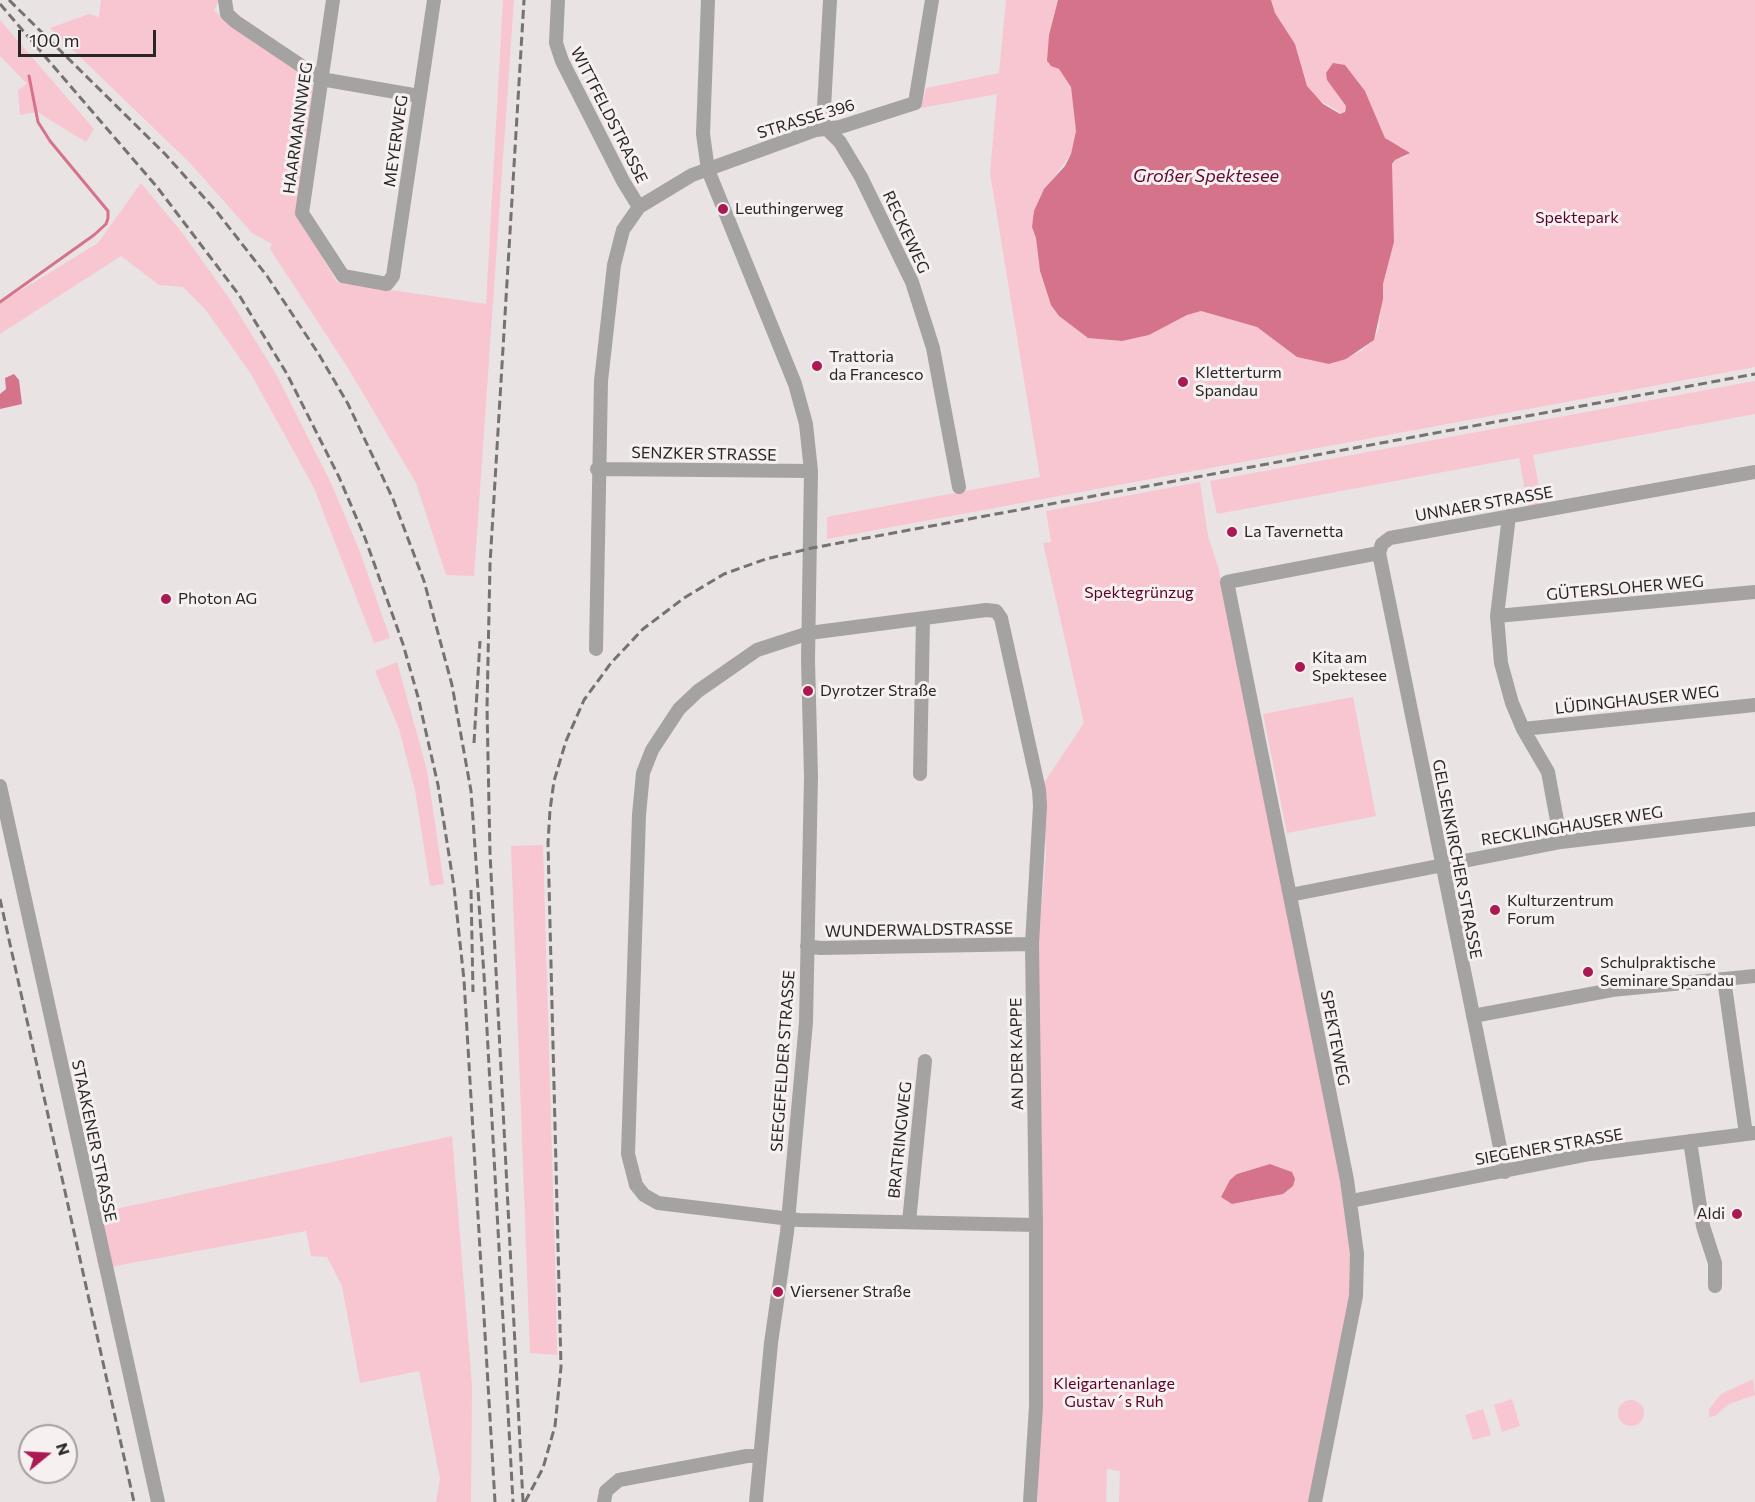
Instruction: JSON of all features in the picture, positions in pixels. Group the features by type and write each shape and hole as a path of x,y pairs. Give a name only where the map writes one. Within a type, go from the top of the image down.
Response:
{"street":[{"path":"225,0 227,14 236,22 321,79 419,96"},
{"name":"HAARMANNWEG","path":"333,0 302,213 343,276 387,284"},
{"name":"MEYERWEG","path":"387,284 393,276 434,0"},
{"name":"WITTFELDSTRASSE","path":"558,0 556,43 562,61 623,181 639,207"},
{"name":"SEEGEFELDER STRASSE","path":"708,0 703,134 708,170 795,384 806,424 811,471 812,548 809,633 811,770 806,1022 788,1217 759,1456 756,1502"},
{"path":"825,128 823,121 830,0"},
{"name":"STRASSE 396","path":"708,170 825,128 840,127 915,103 932,0"},
{"name":"RECKEWEG","path":"825,128 840,142 861,177 912,282 933,348 959,487"},
{"path":"596,649 597,469 601,381 614,265 623,230 639,207 692,174 708,170"},
{"name":"SENZKER STRASSE","path":"597,469 811,471"},
{"name":"UNNAER STRASSE","path":"1227,582 1379,553 1382,544 1390,538 1755,472"},
{"path":"1509,516 1497,616 1501,663 1512,703 1523,729 1548,772 1561,842"},
{"name":"GELSENKIRCHER STRASSE","path":"1379,553 1505,1172"},
{"name":"SPEKTEWEG","path":"1227,582 1351,1201 1358,1254 1356,1296 1316,1502"},
{"name":"GÜTERSLOHER WEG","path":"1497,616 1755,592"},
{"name":"AN DER KAPPE","path":"923,619 986,610 996,611 1001,618 1039,790 1032,944 1036,1406 1030,1502"},
{"path":"920,774 923,619 809,633 757,650 706,685 679,709 652,750 643,773 639,815 627,1154 636,1185 644,1195 658,1203 799,1220 1036,1225"},
{"name":"LÜDINGHAUSER WEG","path":"1523,729 1755,705"},
{"name":"STAAKENER STRASSE","path":"0,786 158,1502"},
{"name":"RECKLINGHAUSER WEG","path":"1290,895 1561,842 1755,819"},
{"name":"WUNDERWALDSTRASSE","path":"807,946 820,948 1032,944"},
{"path":"1473,1016 1612,990 1755,976"},
{"path":"1724,979 1751,1133"},
{"name":"BRATRINGWEG","path":"909,1222 925,1061"},
{"name":"SIEGENER STRASSE","path":"1351,1201 1590,1154 1751,1133"},
{"path":"1690,1141 1703,1226 1715,1263 1715,1286"},
{"path":"604,1502 606,1491 619,1480 747,1456 759,1456"}],"green space":[{"path":"101,0 219,0 214,11 310,79 315,90 296,214 337,282 486,304 503,0 514,0 474,576 446,575 416,483 348,368 270,249 272,244 252,233 191,164 50,28 89,14 99,17"},
{"name":"Spektepark","path":"1006,0 1058,0 1049,35 1048,64 1059,69 1071,87 1076,131 1071,154 1042,194 1032,227 1036,238 1040,272 1049,299 1059,316 1088,338 1122,341 1149,335 1187,315 1201,311 1257,327 1297,357 1332,364 1361,351 1374,340 1379,328 1383,284 1394,242 1391,167 1395,160 1408,156 1403,148 1394,146 1385,138 1365,91 1334,87 1346,106 1343,114 1316,98 1307,86 1295,44 1275,13 1271,0 1755,0 1755,367 827,539 827,517 1040,477 990,173 997,94 921,108 926,88 999,73"},
{"path":"0,20 94,129 86,142 37,112 20,115 18,90 27,84 0,56"},
{"path":"141,183 184,235 231,301 276,374 331,483 360,552 390,638 374,643 314,488 251,374 205,309 183,287 159,285 121,256 0,334 0,303 98,243"},
{"path":"1755,381 1755,414 1533,455 1542,504 1528,506 1519,458 1217,514 1210,481"},
{"name":"Spektegrünzug","path":"1200,482 1208,536 1219,570 1344,1191 1353,1253 1351,1295 1310,1502 1119,1502 1120,1471 1107,1469 1106,1502 1038,1502 1042,1160 1038,949 1046,852 1043,784 1084,723 1043,543 1051,542 1046,511","holes":["1270,1164 1292,1172 1283,1194 1232,1204 1237,1174"]},
{"path":"397,662 427,770 444,884 430,886 415,790 399,729 375,671"},
{"path":"1353,697 1376,816 1287,833 1263,714"},
{"path":"543,845 557,1355 530,1353 511,846"},
{"path":"452,1136 472,1385 471,1502 436,1502 440,1479 419,1371 360,1383 342,1286 327,1257 311,1256 306,1231 99,1269 88,1215"},
{"path":"1753,1379 1755,1395 1729,1404 1715,1416 1709,1417 1709,1409 1721,1394"},
{"path":"1512,1399 1520,1426 1502,1432 1494,1405"},
{"path":"1631,1400 1641,1403 1644,1413 1641,1423 1631,1426 1621,1423 1618,1413 1621,1403"},
{"path":"1483,1409 1491,1435 1473,1440 1465,1415"}],"water":[{"name":"Großer Spektesee","path":"1058,0 1271,0 1275,13 1295,44 1307,86 1323,104 1340,114 1345,112 1346,106 1327,80 1326,73 1333,63 1345,65 1365,91 1385,138 1410,153 1395,160 1392,164 1394,242 1383,284 1383,299 1374,340 1346,359 1329,364 1297,357 1257,327 1201,311 1187,315 1149,335 1122,341 1088,338 1059,316 1051,305 1040,271 1036,238 1032,227 1034,211 1044,189 1065,166 1071,154 1076,131 1071,87 1059,69 1051,66 1047,61 1049,35"},
{"path":"14,374 19,380 22,404 0,409 0,394 6,389 5,378"},
{"path":"1270,1164 1292,1172 1295,1179 1293,1186 1283,1194 1232,1204 1221,1197 1230,1180 1237,1174"}],"waterway":[{"path":"0,302 94,235 106,224 108,218 108,211 50,141 38,122 29,76"}],"railway":[{"path":"9,0 165,154 217,212 267,276 318,353 348,404 393,499 424,581 452,685 471,791 484,975 513,1502"},
{"path":"523,1502 490,853 487,708 490,564 524,0"},
{"path":"0,4 157,187 239,295 287,374 339,477 365,538 403,644 438,785 454,887 464,980 495,1502"},
{"path":"525,1502 543,1468 555,1426 561,1367 548,843 550,810 554,781 566,741 584,700 611,663 643,629 684,598 724,574 766,559 812,548 1755,374"},
{"path":"474,743 480,641"},
{"path":"471,890 473,992"},
{"path":"0,899 134,1502"}],"place":[{"name":"Leuthingerweg","path":"723,209"},
{"name":"Trattoria da Francesco","path":"817,366"},
{"name":"Kletterturm Spandau","path":"1183,382"},
{"name":"La Tavernetta","path":"1232,532"},
{"name":"Photon AG","path":"166,599"},
{"name":"Kita am Spektesee","path":"1300,667"},
{"name":"Dyrotzer Straße","path":"808,691"},
{"name":"Kulturzentrum Forum","path":"1495,910"},
{"name":"Schulpraktische Seminare Spandau","path":"1588,972"},
{"name":"Aldi","path":"1737,1214"},
{"name":"Viersener Straße","path":"778,1292"}],"park label":[{"name":"Kleigartenanlage Gustav´s Ruh","path":"1114,1393"}]}
